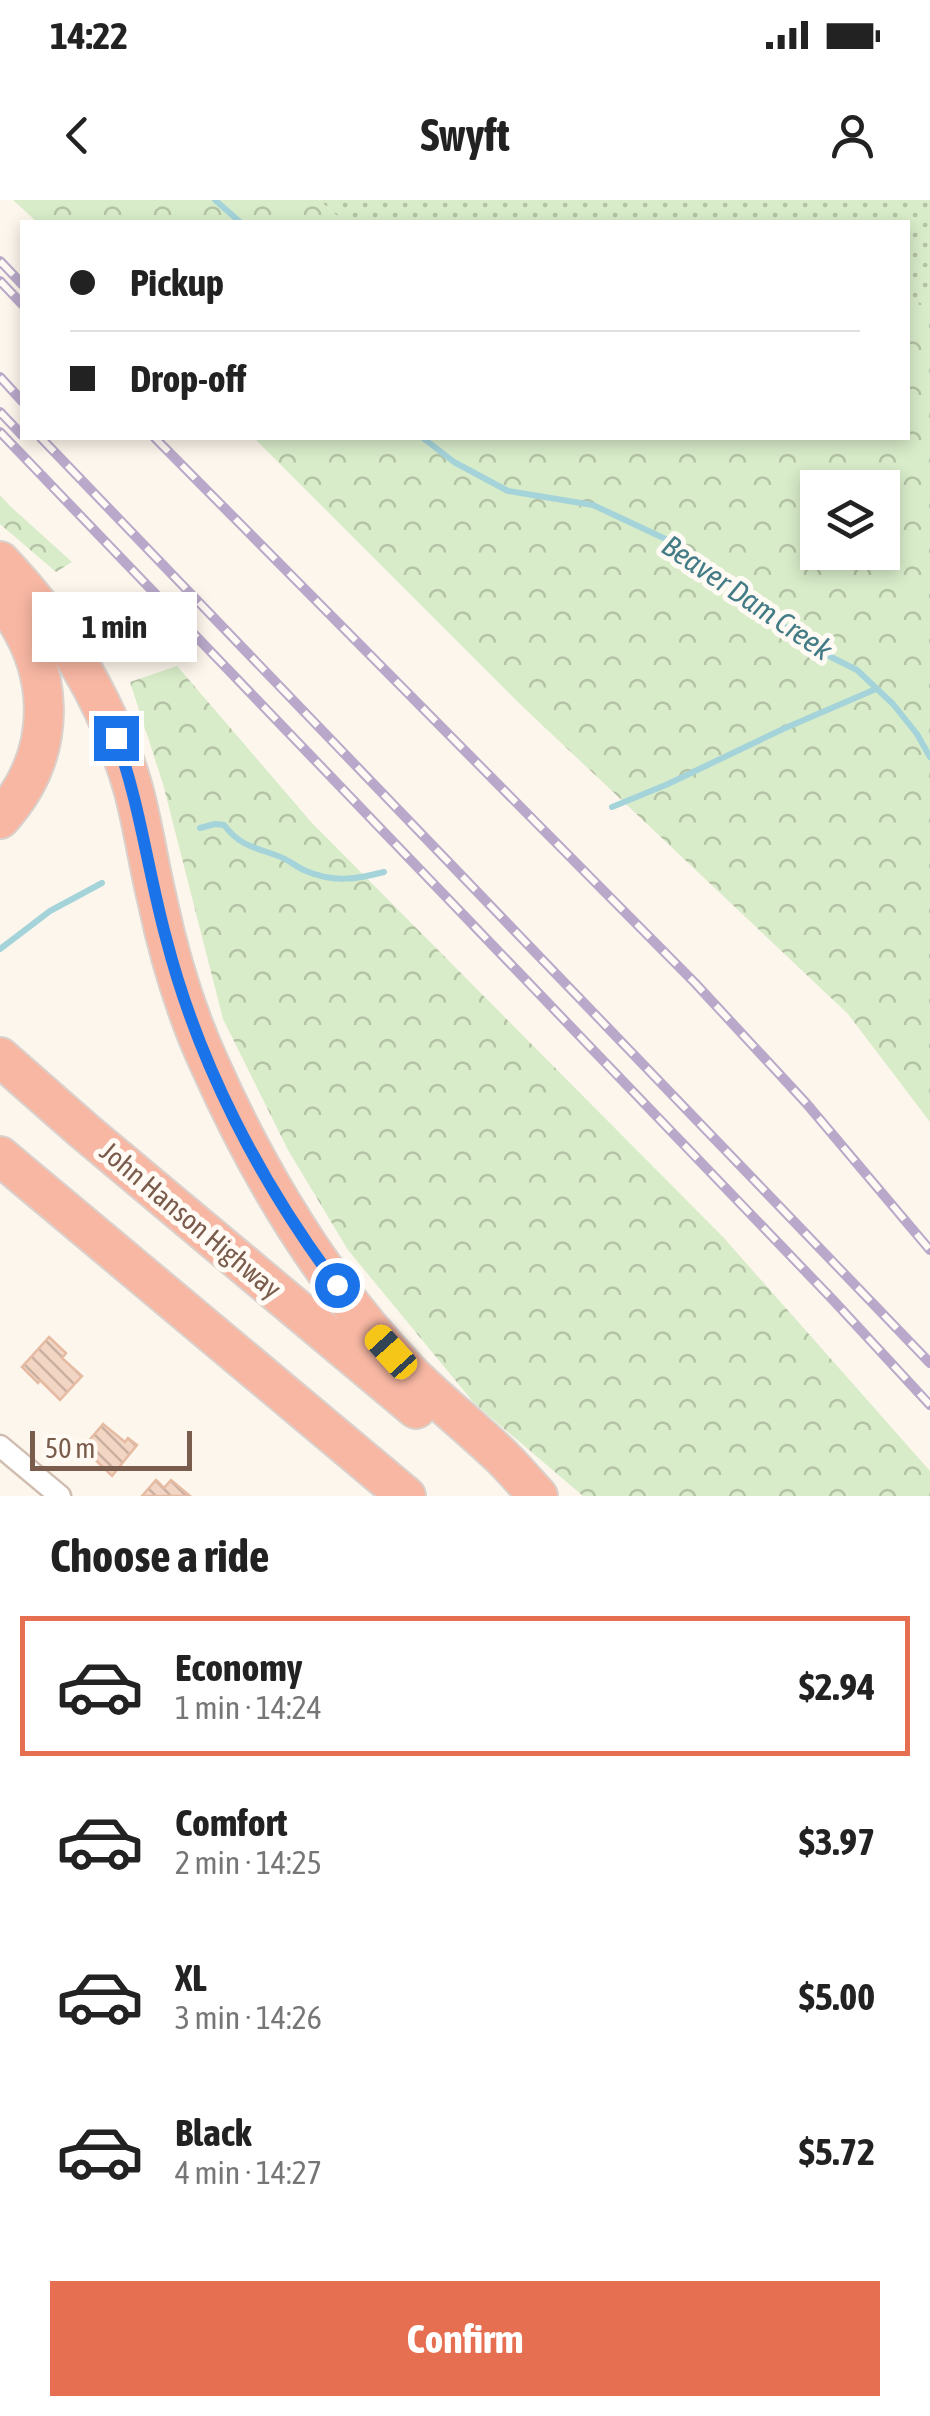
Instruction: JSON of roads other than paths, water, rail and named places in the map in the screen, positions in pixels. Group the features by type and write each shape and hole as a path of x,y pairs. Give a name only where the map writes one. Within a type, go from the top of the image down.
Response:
{"highway":[{"path":"0,562 40,606 75,656 116,738 134,792 177,978 214,1076 273,1190 324,1267 377,1336 431,1394 502,1457 538,1496"},
{"path":"0,597 34,650 44,697 42,732 34,766 0,819"},
{"name":"John Hanson Highway","path":"0,1057 522,1496"},
{"path":"0,1156 406,1496"},
{"path":"0,1177 78,1222"}],"street":[{"path":"0,1446 60,1496"}],"waterway":[{"name":"Beaver Dam Creek","path":"215,200 238,220"},
{"name":"Beaver Dam Creek","path":"426,440 454,462 508,491 593,505 687,549 803,643 857,670 893,704 930,757"},
{"path":"612,807 876,689"},
{"path":"200,828 224,825 248,845 326,877 355,878 384,872"},
{"path":"0,949 50,911 102,883"}],"railway":[{"path":"0,261 20,282"},
{"path":"0,281 20,302"},
{"path":"0,377 20,399"},
{"path":"0,412 20,433"},
{"path":"0,432 930,1405"},
{"path":"43,440 930,1363"},
{"path":"157,440 695,983 806,1103 930,1250"}]}
